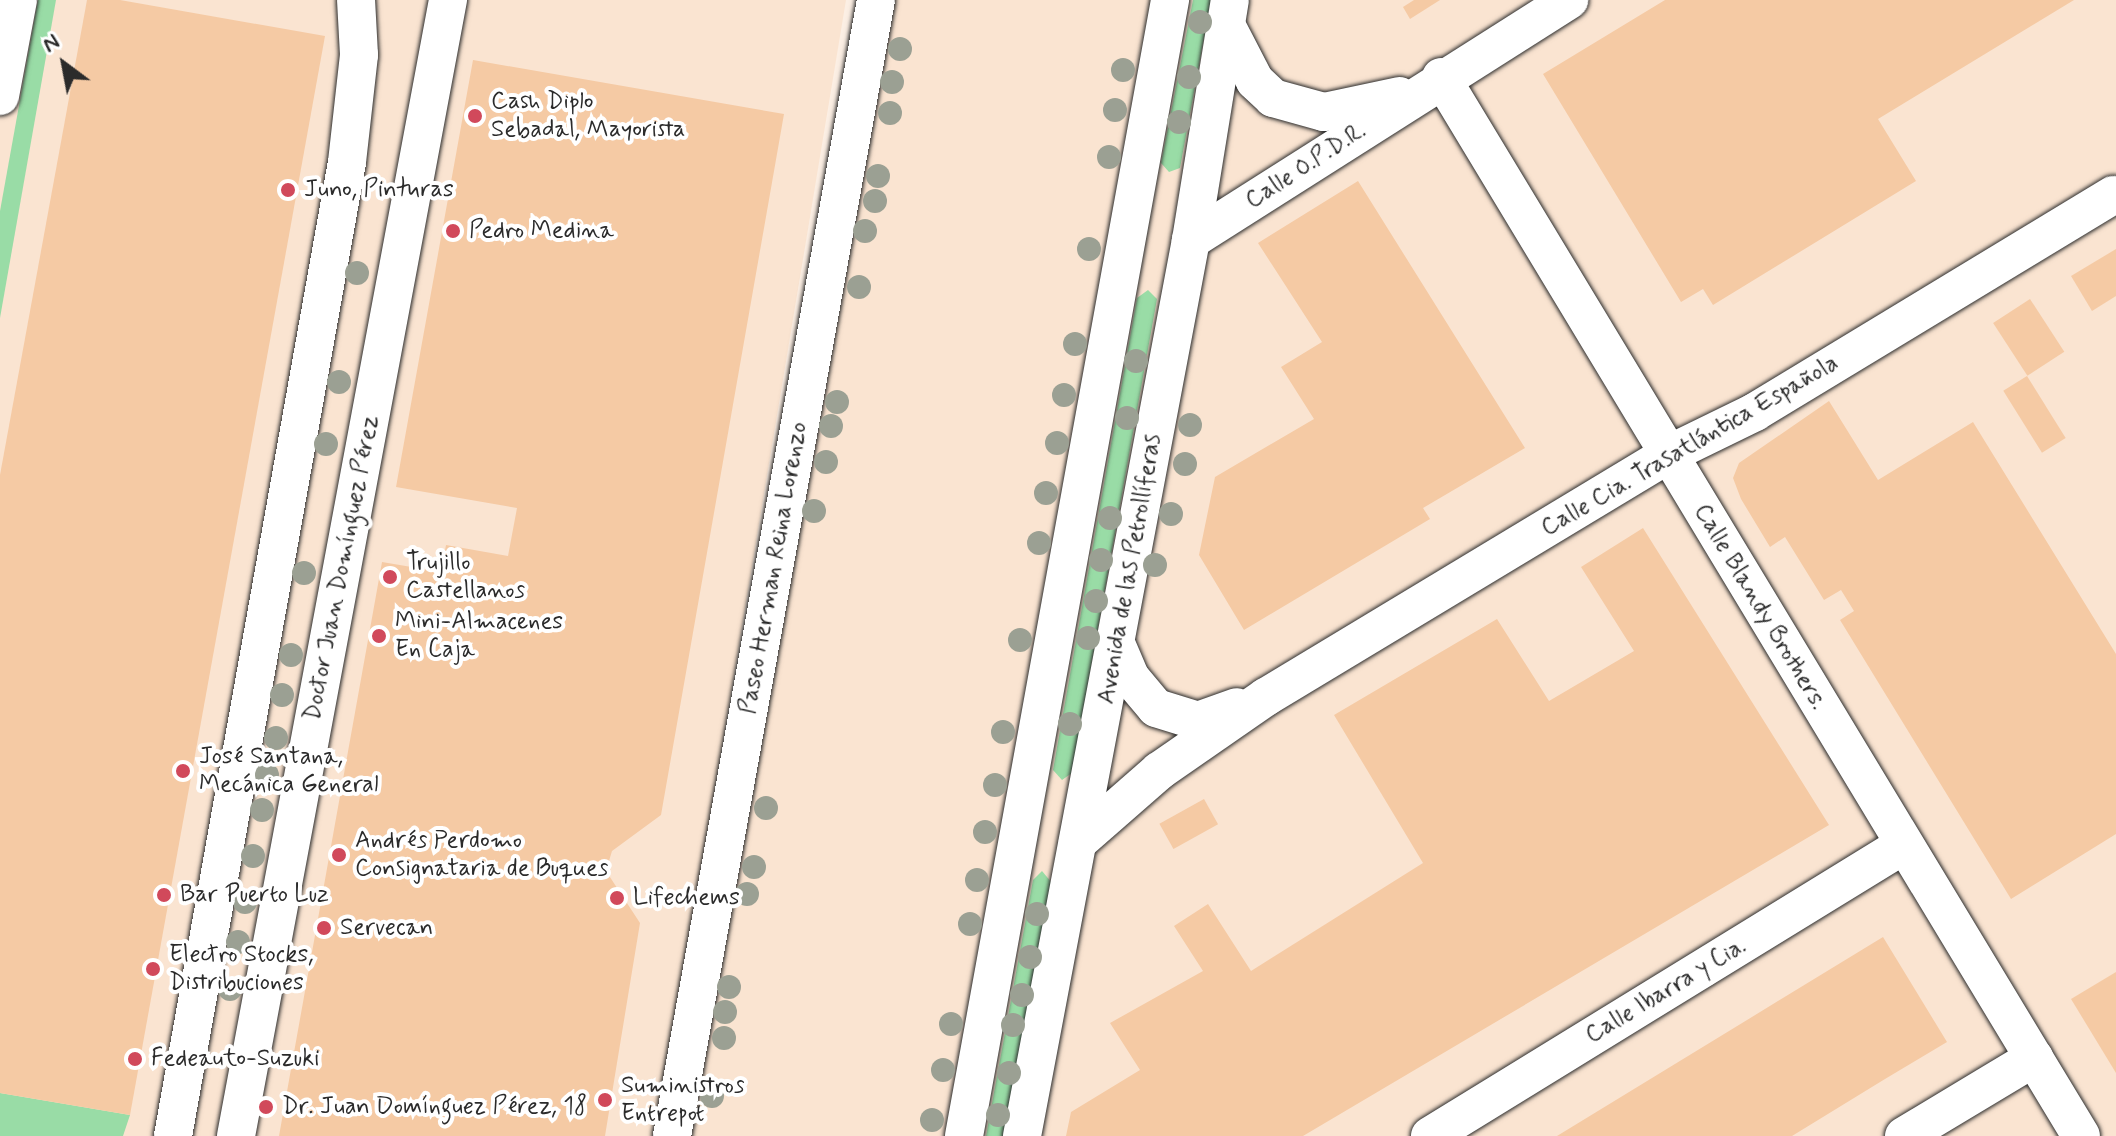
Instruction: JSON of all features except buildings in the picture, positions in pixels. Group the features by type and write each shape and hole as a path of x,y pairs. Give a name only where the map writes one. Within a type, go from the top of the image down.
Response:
{"street":[{"path":"0,96 18,0"},
{"path":"173,1136 347,162 359,55 356,0"},
{"name":"Doctor Juan Domínguez Pérez","path":"236,1136 448,0"},
{"name":"Paseo Herman Reina Lorenzo","path":"672,1136 876,0"},
{"path":"964,1136 1170,0"},
{"name":"Calle O.P.D.R.","path":"1191,240 1431,84 1569,0"},
{"name":"Calle O.P.D.R.","path":"1227,12 1255,81 1273,98 1324,112 1431,84"},
{"name":"Avenida de las Petrollíferas","path":"1022,1136 1117,646 1191,240 1227,12"},
{"name":"Calle Blandy Brothers.","path":"1431,84 1669,454 1902,846 2081,1136"},
{"name":"Calle Cia. Trasatlántica Española","path":"1078,842 1159,771 1266,697 1669,454 1755,412 2113,195"},
{"name":"Calle Cia. Trasatlántica Española","path":"1117,646 1130,677 1156,708 1198,721 1266,697"},
{"name":"Calle Ibarra y Cia.","path":"1430,1136 1902,846"},
{"path":"1904,1136 2034,1058"}],"shaded area":[{"path":"0,0 846,0 711,813 858,0 2116,0 2116,1136 0,1136"}],"green space":[{"path":"38,0 56,0 0,318 0,211"},
{"path":"1193,0 1211,0 1180,168 1169,172 1161,163"},
{"path":"1148,290 1157,299 1072,773 1062,780 1053,770 1137,298"},
{"path":"1042,871 1052,883 1006,1136 986,1136 1033,880"},
{"path":"0,1093 130,1115 123,1136 0,1136"}],"place":[{"name":"Cash Diplo Sebadal, Mayorista","path":"475,116"},
{"name":"Juno, Pinturas","path":"288,190"},
{"name":"Pedro Medina","path":"453,231"},
{"name":"Trujillo Castellanos","path":"390,577"},
{"name":"Mini-Almacenes En Caja","path":"379,636"},
{"name":"José Santana, Mecánica General","path":"183,771"},
{"name":"Andrés Perdomo Consignataria de Buques","path":"339,855"},
{"name":"Bar Puerto Luz","path":"164,895"},
{"name":"Lifechems","path":"617,898"},
{"name":"Servecan","path":"324,928"},
{"name":"Electro Stocks, Distribuciones","path":"153,969"},
{"name":"Fedeauto-Suzuki","path":"135,1059"},
{"name":"Suministros Entrepot","path":"605,1100"},
{"name":"Dr. Juan Domínguez Pérez, 18","path":"266,1107"}]}
